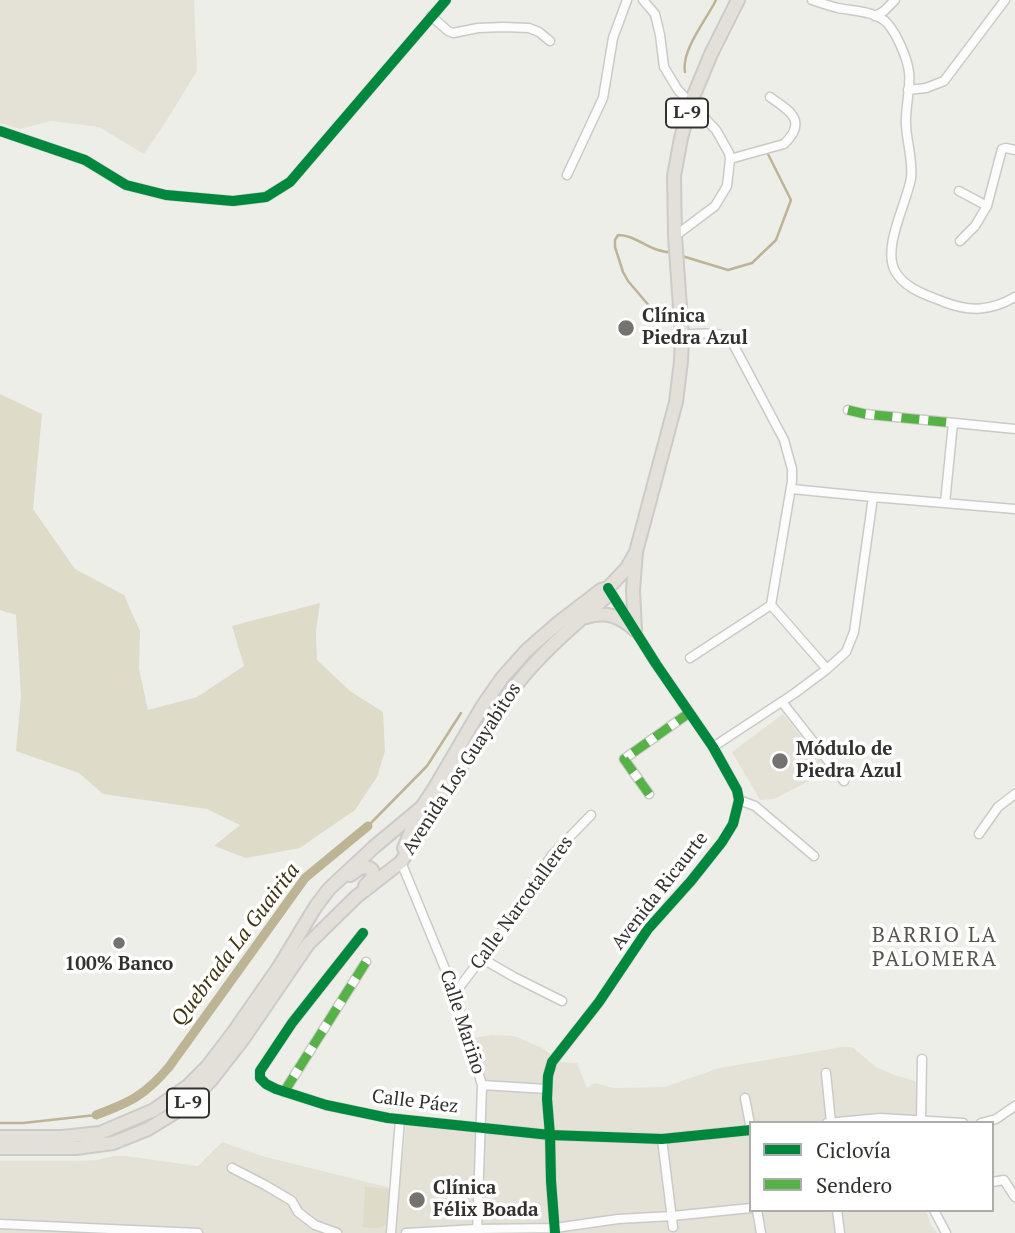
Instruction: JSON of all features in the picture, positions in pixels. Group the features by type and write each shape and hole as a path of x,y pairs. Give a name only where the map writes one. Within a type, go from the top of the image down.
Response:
{"main road":[{"name":"L-9","path":"635,631 636,551 676,402 681,361 674,176 691,102 738,0"},
{"name":"L-9","path":"608,588 627,568 636,551"},
{"name":"Avenida Los Guayabitos","path":"0,1137 62,1137 100,1133 162,1106 188,1086 218,1053 279,967 329,889 422,807 502,678 527,650 558,622 601,590 608,588 608,595 531,666 519,681 493,722 483,732 401,862 356,897 308,944 243,1039 211,1080 184,1107 148,1129 113,1143 76,1148 0,1148"},
{"path":"581,620 600,614 611,615 626,621 635,631"},
{"path":"401,862 405,843 422,807"},
{"name":"L-9","path":"309,917 348,877 362,867 369,868 374,874 373,877 356,897"}],"street":[{"path":"0,131 85,160 125,185 166,195 233,201 266,197 290,182 446,0"},
{"path":"567,175 603,98 613,38 627,0"},
{"path":"643,0 655,14 664,67 678,90 716,130 730,159 727,186 715,206 675,236"},
{"path":"650,0 652,10"},
{"path":"812,0 886,21 897,37 909,73 905,113 911,178 896,229 892,256 895,271 906,284 953,306 983,310 999,306 1015,297"},
{"path":"875,16 895,0"},
{"path":"908,90 926,88 944,80 1005,0"},
{"path":"431,16 453,33 478,28 529,28 550,41"},
{"path":"730,159 784,144 789,139 794,130 794,118 791,111 771,97"},
{"path":"960,241 975,226 986,206 1002,149 1015,150"},
{"path":"959,191 986,206"},
{"path":"682,335 725,336 735,346 785,440 792,469 792,489 771,605 690,658"},
{"path":"848,410 864,414 1015,429"},
{"path":"945,503 953,423"},
{"path":"792,489 1015,509"},
{"path":"713,747 782,702 846,652 854,632 873,497"},
{"path":"608,588 713,747 725,771 733,780 739,800 755,806 814,856"},
{"path":"771,605 827,669"},
{"path":"782,702 844,781"},
{"path":"649,794 624,759 689,713"},
{"path":"979,834 998,807 1015,794"},
{"name":"Avenida Ricaurte","path":"555,1231 547,1088 552,1062 599,1002 648,929 722,842 733,824 739,800"},
{"name":"Calle Narcotalleres","path":"455,993 512,918 552,855 592,815"},
{"name":"Calle Mariño","path":"401,862 455,993 482,1084 477,1231"},
{"name":"Calle Páez","path":"363,933 292,1023 260,1071 260,1077 266,1084 346,1111 550,1135 662,1139 749,1130"},
{"path":"481,958 562,1001"},
{"path":"284,1092 366,962"},
{"path":"850,1121 880,1118 921,1121 922,1059"},
{"path":"826,1073 830,1121"},
{"path":"482,1084 547,1088"},
{"path":"745,1098 749,1121"},
{"path":"988,1121 1015,1106"},
{"path":"391,1233 400,1119"},
{"path":"662,1139 673,1227"},
{"path":"232,1168 292,1201 298,1212 315,1225 338,1233"},
{"path":"994,1182 1004,1180 1015,1197"},
{"path":"406,1233 555,1231 618,1219 749,1208"},
{"path":"757,1212 761,1233"},
{"path":"837,1212 840,1233"},
{"path":"935,1212 946,1233"},
{"path":"0,1224 198,1233"}],"shaded area":[{"path":"0,0 194,0 197,71 144,154 99,127 51,121 20,129 0,123"},
{"path":"0,394 42,414 33,509 75,569 124,595 140,631 139,669 148,710 197,697 244,666 232,626 320,603 316,632 317,660 350,691 383,712 385,751 377,777 355,810 300,848 246,858 214,846 240,825 207,809 103,794 79,773 16,751 21,696 16,615 0,610"},
{"name":"Módulo de Piedra Azul","path":"783,714 829,771 774,799 760,800 732,752"},
{"path":"491,1035 514,1036 542,1048 561,1062 577,1063 587,1088 595,1083 614,1088 665,1087 719,1068 852,1047 876,1067 917,1082 918,1121 749,1121 749,1212 927,1212 937,1233 0,1233 0,1161 74,1161 125,1156 198,1166 222,1142 262,1156 399,1190 406,1126 484,1132 486,1081 474,1038"},
{"path":"365,1187 390,1189 387,1222 383,1227 363,1227"}],"waterway":[{"name":"Quebrada La Guairita","path":"685,72 687,54 716,0"},
{"name":"Quebrada La Guairita","path":"682,256 728,270 752,263 776,240 791,200 767,152"},
{"name":"Quebrada La Guairita","path":"651,308 623,272 615,240 618,235 628,236 655,249 672,253"},
{"name":"Quebrada La Guairita","path":"368,826 427,766 461,713"},
{"name":"Quebrada La Guairita","path":"96,1115 137,1097 160,1077 305,878 368,826"},
{"name":"Quebrada La Guairita","path":"0,1123 96,1115"}],"marked path":[{"path":"848,410 953,423"},
{"path":"649,794 624,759 689,713"},
{"path":"284,1092 366,962"}],"cycle path":[{"path":"0,131 85,160 126,185 166,195 233,201 266,197 290,182 446,0"},
{"path":"555,1233 547,1099 552,1062 599,1002 648,929 722,842 733,824 739,800 737,790 713,747 608,588"},
{"path":"363,933 292,1023 260,1071 260,1078 266,1084 326,1105 388,1118 550,1135 662,1139 749,1130"}],"place":[{"name":"Clínica Piedra Azul","path":"626,328"},
{"name":"Módulo de Piedra Azul","path":"780,761"},
{"name":"100% Banco","path":"119,943"},
{"name":"Clínica Félix Boada","path":"417,1200"}],"district":[{"name":"BARRIO LA PALOMERA","path":"935,948"}]}
